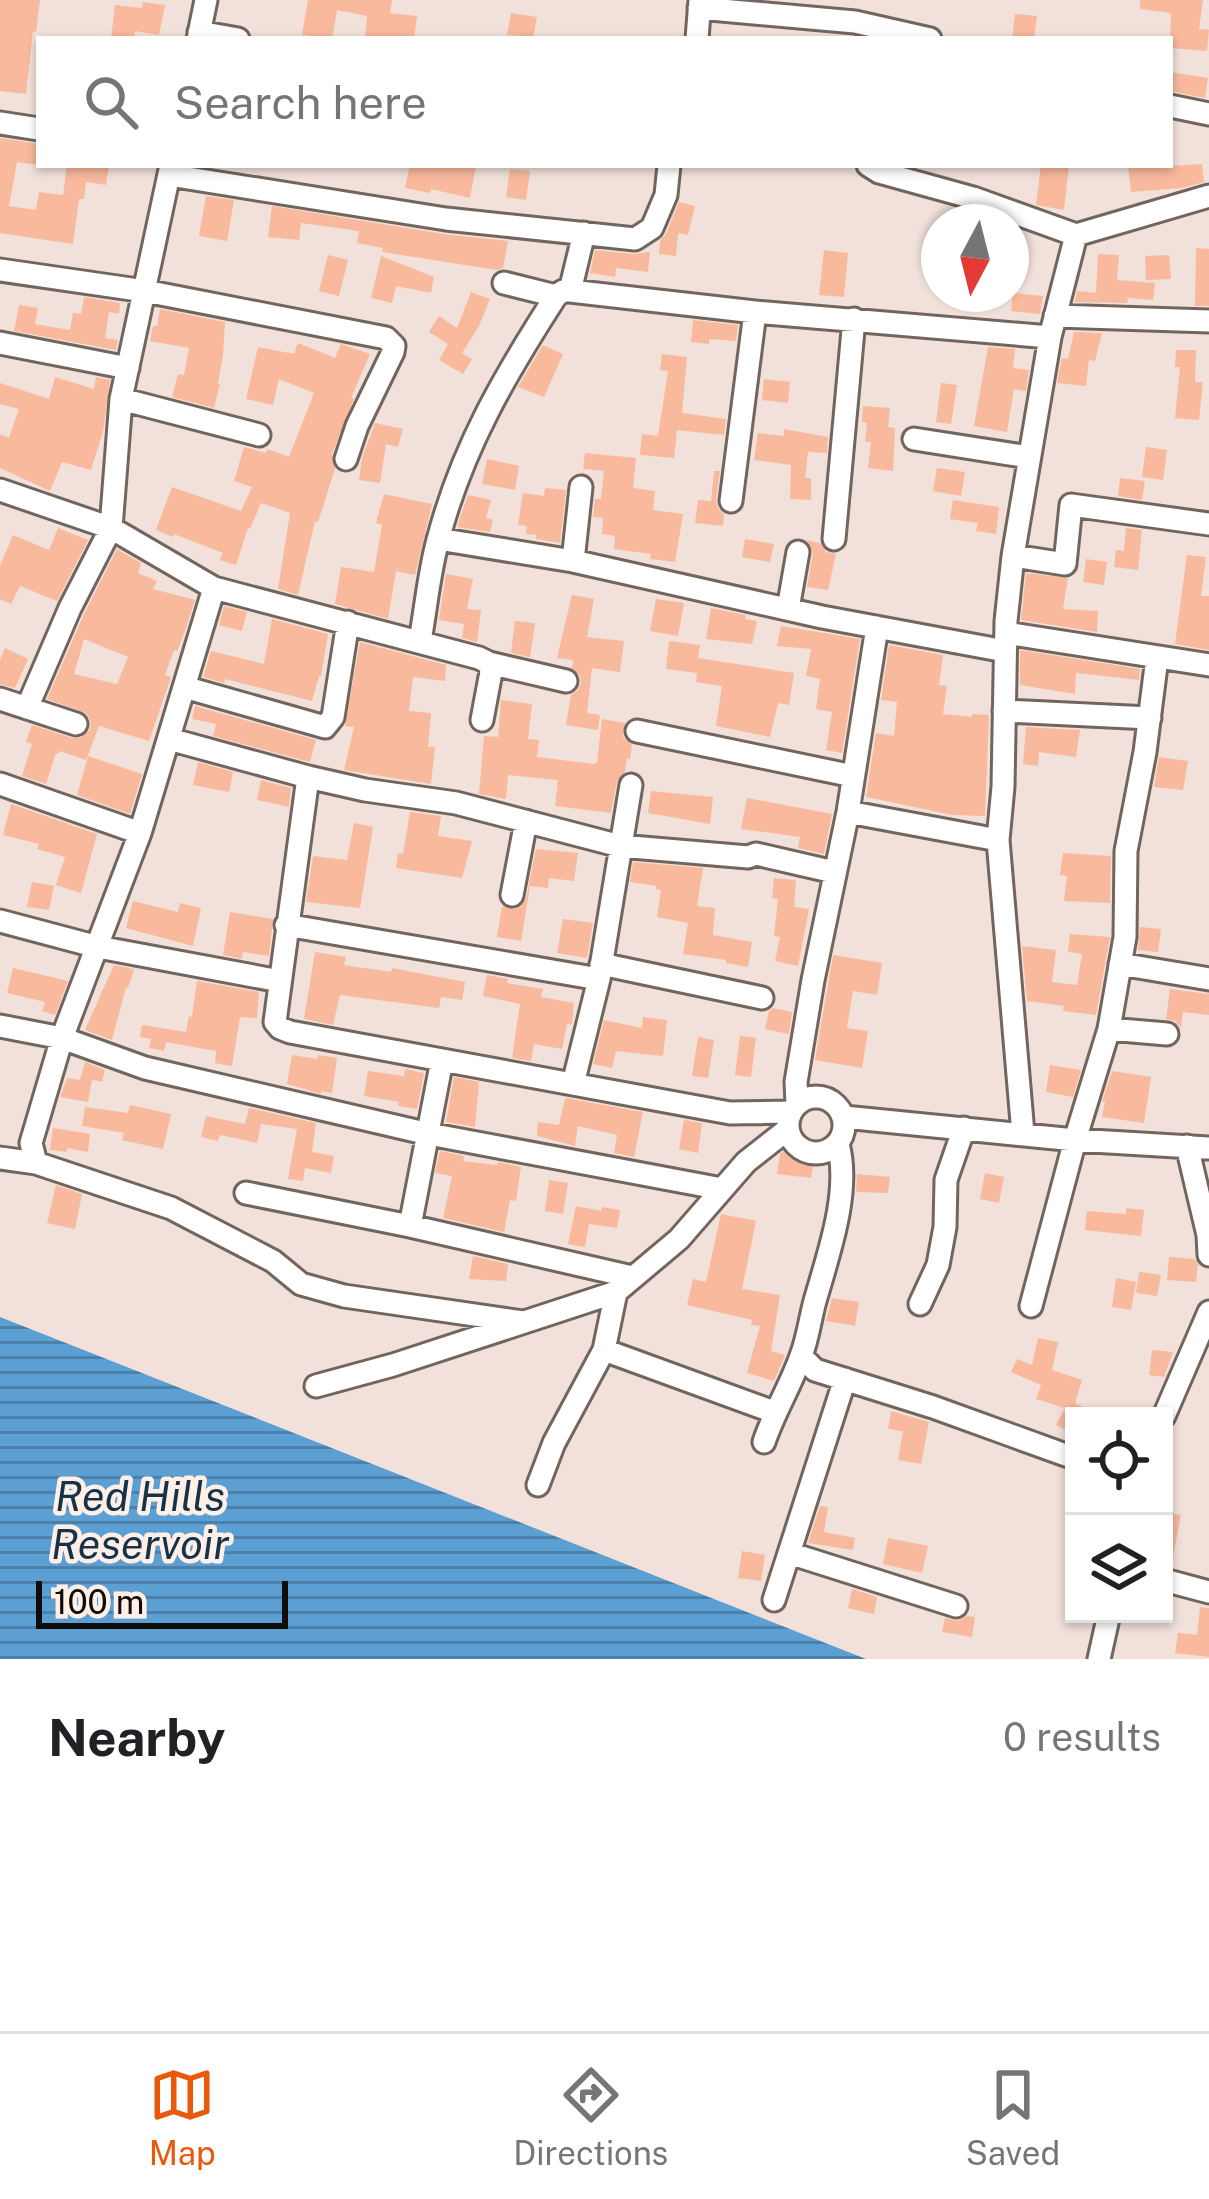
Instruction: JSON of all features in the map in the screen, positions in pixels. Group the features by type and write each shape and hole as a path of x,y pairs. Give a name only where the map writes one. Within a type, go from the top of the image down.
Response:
{"street":[{"path":"198,35 206,0"},
{"path":"697,36 699,4 857,11 922,36"},
{"path":"1173,107 1209,114"},
{"path":"0,123 36,129"},
{"path":"27,708 111,528 121,399 170,170 446,219 634,238 652,227 666,195 669,168"},
{"path":"873,168 1076,235 1209,196"},
{"path":"420,641 438,539 468,451 505,376 563,293 584,233"},
{"path":"1023,1134 998,841 1004,787 1005,642 1028,457 1052,326 1076,235"},
{"path":"0,270 146,291 386,338 393,352 346,459"},
{"path":"504,283 755,313 854,319 1052,326 1209,321"},
{"path":"731,501 755,313"},
{"path":"834,538 854,319"},
{"path":"0,343 128,368"},
{"path":"121,399 259,436"},
{"path":"914,439 1028,457"},
{"path":"573,561 581,488"},
{"path":"0,490 111,528 214,587 566,681"},
{"path":"1013,556 1066,564 1070,505 1209,524"},
{"path":"438,539 573,561 877,627 1209,665"},
{"path":"788,609 798,551"},
{"path":"36,1163 32,1143 62,1038 140,833 214,587"},
{"path":"184,687 325,727 333,717 348,622"},
{"path":"316,1386 523,1322 624,1284 679,1239 746,1162 792,1115 814,1097 839,1108 844,1117 838,1144 812,1154 796,1145 792,1115 877,627"},
{"path":"1030,1306 1109,1029 1125,937 1126,851 1157,658"},
{"path":"482,721 489,663"},
{"path":"0,699 76,724"},
{"path":"1004,711 1150,718"},
{"path":"638,731 853,776"},
{"path":"169,739 308,777 456,803 620,846 756,854 835,872"},
{"path":"308,777 276,1025 285,1031 730,1113 792,1115"},
{"path":"0,784 140,833"},
{"path":"573,1084 600,971 631,785"},
{"path":"848,812 998,841"},
{"path":"512,896 526,821"},
{"path":"0,921 98,947 280,981"},
{"path":"286,926 762,998"},
{"path":"1120,964 1209,979"},
{"path":"0,1027 62,1038 145,1068 429,1134 722,1189"},
{"path":"1109,1029 1167,1034"},
{"path":"410,1226 442,1060"},
{"path":"844,1117 1198,1147 1209,1255"},
{"path":"920,1304 943,1246 946,1180 964,1128"},
{"path":"764,1442 801,1356 829,1260 844,1165 838,1144"},
{"path":"0,1158 36,1163 171,1208 273,1261 302,1284 344,1296 523,1322"},
{"path":"246,1193 410,1226 624,1284"},
{"path":"538,1485 554,1443 604,1350 624,1284"},
{"path":"1168,1407 1209,1312"},
{"path":"604,1350 774,1412"},
{"path":"801,1356 815,1370 1065,1455"},
{"path":"774,1600 845,1379"},
{"path":"788,1553 956,1606"},
{"path":"1173,1582 1209,1592"},
{"path":"1099,1659 1106,1623"}],"water":[{"name":"Red Hills Reservoir","path":"0,1317 866,1659 0,1659"}],"building":[{"path":"0,0 40,0 26,94 0,91"},
{"path":"308,0 392,0 390,13 417,16 414,36 365,36 367,16 337,10 333,36 302,35"},
{"path":"1140,0 1203,0 1199,29 1209,30 1207,51 1173,48 1171,13 1140,9"},
{"path":"143,2 165,5 159,35 135,31 134,36 111,36 115,5 142,8"},
{"path":"511,13 537,17 533,36 507,35"},
{"path":"1015,14 1037,16 1034,36 1012,36"},
{"path":"1173,72 1208,78 1205,98 1173,92"},
{"path":"0,138 36,144 36,165 17,162 9,206 36,210 39,192 63,195 67,168 109,168 106,185 86,182 73,244 0,233"},
{"path":"1202,164 1204,182 1131,192 1128,168"},
{"path":"409,168 475,168 470,198 405,188"},
{"path":"1041,168 1069,168 1064,210 1036,205"},
{"path":"510,169 530,171 526,200 506,197"},
{"path":"206,196 234,200 227,241 199,236"},
{"path":"679,202 695,206 688,235 678,233 676,256 659,254 660,241"},
{"path":"272,206 508,241 503,268 382,252 383,248 357,243 359,231 301,223 299,240 268,237"},
{"path":"1196,248 1209,249 1209,306 1195,306"},
{"path":"595,250 650,252 648,272 616,268 615,277 590,273"},
{"path":"824,250 848,253 844,297 819,295"},
{"path":"1098,254 1119,255 1117,280 1155,283 1153,300 1075,302 1077,291 1096,293"},
{"path":"328,255 348,260 339,296 319,291"},
{"path":"1169,255 1171,279 1146,280 1145,256"},
{"path":"381,256 434,277 431,293 396,286 392,303 371,298"},
{"path":"471,292 490,299 462,353 472,359 463,374 439,360 448,344 429,332 439,316 457,328"},
{"path":"1029,295 1043,296 1040,314 1021,312 1029,312"},
{"path":"84,297 120,303 119,314 109,312 105,338 118,340 116,350 14,331 19,305 38,308 35,324 70,330 73,313 81,314"},
{"path":"160,309 225,322 214,408 172,397 178,374 184,375 189,348 150,341"},
{"path":"693,320 738,325 736,341 691,342"},
{"path":"1074,332 1102,333 1095,361 1089,360 1086,386 1057,383"},
{"path":"298,343 335,358 341,344 370,354 332,454 335,469 315,521 298,595 278,589 290,513 261,503 236,565 220,560 223,553 156,530 172,487 241,511 252,487 234,481 244,447 289,457 314,393 279,379 273,405 246,399 258,347 294,354"},
{"path":"543,345 563,354 544,397 518,387"},
{"path":"988,347 1015,349 1013,368 1029,370 1026,391 1014,389 1007,432 974,426"},
{"path":"1176,350 1196,350 1195,382 1203,382 1199,420 1175,418 1180,367 1175,367"},
{"path":"662,354 687,357 682,413 726,419 724,435 677,430 674,458 640,455 642,434 658,436 668,371 660,370"},
{"path":"55,377 94,389 96,377 110,380 103,432 91,470 62,462 50,491 0,468 0,434 9,438 19,409 0,404 0,383 49,399"},
{"path":"764,379 790,382 788,403 762,400"},
{"path":"941,383 957,385 951,424 936,422"},
{"path":"863,406 890,408 888,427 895,428 893,471 868,468 871,442 865,442"},
{"path":"375,423 403,429 398,447 386,444 380,483 359,480"},
{"path":"784,429 828,437 827,453 808,452 805,478 811,478 811,500 790,499 791,465 754,460 758,433 784,436"},
{"path":"1146,447 1167,450 1163,480 1142,477"},
{"path":"585,453 636,458 633,488 655,491 653,510 683,514 675,562 614,549 615,536 602,534 603,518 593,517 604,471 583,469"},
{"path":"487,459 519,466 515,490 482,484"},
{"path":"937,468 965,472 961,496 933,491"},
{"path":"714,471 720,471 716,500 724,514 723,526 695,523 698,500 711,501"},
{"path":"1120,478 1145,481 1142,500 1118,496"},
{"path":"545,488 566,490 560,543 536,539 526,534 527,526 518,525 523,493 544,496"},
{"path":"384,494 432,504 415,575 396,571 388,619 335,604 341,567 374,572 382,525 376,523"},
{"path":"468,495 491,500 486,518 493,520 490,532 457,527"},
{"path":"953,500 999,507 996,534 976,531 978,523 950,519"},
{"path":"58,528 88,540 57,601 20,586 11,604 0,599 0,566 13,535 49,550"},
{"path":"1126,528 1142,530 1138,570 1114,567 1116,550 1124,551"},
{"path":"745,539 774,544 770,562 742,557"},
{"path":"807,540 836,554 828,590 807,587 813,553"},
{"path":"117,549 141,563 138,573 157,581 153,589 195,600 165,675 171,677 149,741 99,726 86,760 56,753 46,784 22,776 32,744 26,742 32,725 72,738 90,730 86,713 47,699","holes":["84,639 128,657 117,684 74,674"]},
{"path":"1187,555 1206,557 1201,596 1209,596 1209,650 1175,644"},
{"path":"1086,559 1107,562 1104,585 1083,582"},
{"path":"1026,573 1068,578 1063,609 1098,611 1097,632 1021,620"},
{"path":"446,574 473,579 467,609 481,610 477,642 462,638 464,624 439,620"},
{"path":"572,595 594,599 587,637 624,641 620,672 592,668 587,713 600,715 598,730 566,725 571,695 581,683 573,660 557,658"},
{"path":"656,599 684,603 678,636 650,631"},
{"path":"224,606 247,612 242,631 219,625"},
{"path":"711,608 757,621 752,644 706,639"},
{"path":"272,619 328,634 312,701 203,677 211,651 264,664"},
{"path":"515,621 535,623 530,657 511,653"},
{"path":"781,626 860,639 842,753 826,750 832,712 816,709 820,679 806,676 811,649 777,646"},
{"path":"669,641 700,645 698,658 794,673 789,705 778,703 770,737 716,726 722,686 696,682 697,673 666,669"},
{"path":"360,642 446,665 445,681 413,677 409,711 431,713 428,747 435,747 431,784 344,770 354,727 345,726"},
{"path":"889,645 943,655 939,685 947,686 943,714 989,715 985,816 953,815 866,797 876,733 894,736 897,702 881,700"},
{"path":"5,648 28,659 15,688 0,684"},
{"path":"1020,650 1140,669 1139,680 1076,673 1075,694 1020,685"},
{"path":"501,700 532,704 528,739 539,740 537,757 594,764 602,719 625,723 623,737 632,745 630,759 617,781 611,813 555,806 558,780 508,775 506,799 479,794 484,736 498,737"},
{"path":"195,706 316,740 310,762 213,736 216,724 192,719"},
{"path":"1026,727 1080,730 1076,757 1039,752 1038,766 1023,764"},
{"path":"88,756 142,774 130,814 77,795"},
{"path":"1159,757 1188,761 1183,790 1154,787"},
{"path":"198,762 233,772 229,792 193,785"},
{"path":"261,780 291,788 289,807 257,800"},
{"path":"651,791 713,797 710,824 648,813"},
{"path":"747,798 832,814 824,854 798,848 800,837 741,829"},
{"path":"11,804 97,834 81,893 56,885 65,857 3,835"},
{"path":"410,812 441,816 438,836 472,841 462,878 396,868"},
{"path":"354,823 373,827 360,908 306,902 313,856 347,860"},
{"path":"536,849 578,853 574,881 549,878 548,888 530,886 521,941 497,937 502,906 516,909 526,899"},
{"path":"1063,853 1111,856 1110,903 1064,901"},
{"path":"633,862 703,868 697,906 715,908 713,935 752,942 748,967 683,954 688,923 657,917 661,890 630,882"},
{"path":"774,878 796,880 794,907 809,909 798,966 775,961 780,937 774,936 778,899 772,898"},
{"path":"32,882 54,886 49,910 27,907"},
{"path":"133,901 178,912 180,903 201,908 193,946 126,928"},
{"path":"230,912 273,919 269,956 223,955"},
{"path":"563,919 593,923 587,958 557,953"},
{"path":"1140,927 1161,929 1158,952 1138,950"},
{"path":"1070,934 1110,937 1096,1015 1027,1001 1022,946 1056,950 1052,982 1077,985 1082,954 1068,952"},
{"path":"315,952 346,957 344,965 391,972 392,968 465,982 462,1000 441,997 439,1008 340,995 333,1025 304,1019"},
{"path":"833,955 882,963 877,995 853,991 847,1028 868,1031 862,1068 815,1060"},
{"path":"114,965 134,969 112,1040 85,1030"},
{"path":"13,968 68,981 55,1015 42,1011 45,1002 7,993"},
{"path":"487,975 543,989 541,997 574,1003 572,1025 567,1024 562,1049 534,1044 531,1061 512,1058 520,1004 483,996"},
{"path":"197,981 259,992 257,1018 240,1017 232,1066 215,1063 216,1051 166,1042 164,1051 149,1048 151,1039 140,1037 142,1025 186,1032"},
{"path":"1170,989 1209,994 1209,1015 1183,1012 1181,1028 1166,1019"},
{"path":"773,1008 792,1012 789,1034 765,1029"},
{"path":"643,1017 667,1020 663,1056 616,1051 612,1068 593,1064 604,1020 642,1028"},
{"path":"740,1036 756,1038 751,1077 735,1075"},
{"path":"698,1037 714,1040 708,1078 692,1076"},
{"path":"292,1055 337,1058 332,1093 287,1084"},
{"path":"85,1062 105,1070 102,1082 92,1080 88,1102 60,1097 67,1078 80,1080"},
{"path":"1050,1065 1081,1070 1073,1097 1046,1092"},
{"path":"405,1069 424,1073 417,1109 364,1096 368,1071 404,1076"},
{"path":"1112,1071 1151,1077 1144,1123 1102,1117"},
{"path":"454,1077 479,1082 475,1127 446,1122"},
{"path":"565,1098 643,1112 634,1157 614,1153 617,1135 578,1126 575,1146 537,1136 538,1122 559,1125"},
{"path":"130,1105 171,1114 163,1149 122,1140 124,1133 82,1126 85,1107 128,1113"},
{"path":"249,1108 316,1123 312,1152 334,1156 331,1173 305,1168 303,1181 288,1179 297,1129 261,1124 257,1143 220,1135 218,1141 201,1137 206,1116 245,1124"},
{"path":"684,1120 702,1123 698,1153 679,1149"},
{"path":"53,1128 90,1134 88,1152 50,1150"},
{"path":"440,1151 464,1156 463,1161 521,1167 516,1201 510,1200 504,1232 443,1218 452,1176 435,1173"},
{"path":"784,1151 815,1155 811,1178 777,1174"},
{"path":"985,1173 1004,1177 999,1203 980,1199"},
{"path":"857,1174 890,1177 888,1193 856,1192"},
{"path":"549,1180 568,1183 563,1214 545,1211"},
{"path":"56,1185 82,1194 75,1229 47,1223"},
{"path":"576,1206 620,1210 617,1228 589,1224 585,1247 568,1244"},
{"path":"1126,1208 1144,1210 1141,1236 1085,1230 1087,1211 1126,1214"},
{"path":"721,1214 756,1221 742,1289 780,1295 771,1351 785,1355 774,1381 747,1373 760,1326 687,1305 693,1279 706,1282"},
{"path":"473,1256 508,1264 506,1281 469,1279"},
{"path":"1169,1257 1195,1259 1196,1282 1167,1280"},
{"path":"1139,1272 1161,1275 1157,1296 1136,1293"},
{"path":"1116,1278 1136,1282 1131,1310 1112,1307"},
{"path":"832,1298 859,1302 855,1326 826,1321"},
{"path":"1038,1338 1058,1342 1052,1370 1082,1380 1075,1403 1084,1407 1065,1408 1036,1399 1041,1385 1011,1372 1017,1359 1032,1365"},
{"path":"1152,1350 1173,1352 1164,1377 1149,1375"},
{"path":"1065,1408 1065,1430 1056,1425"},
{"path":"891,1411 929,1422 921,1464 898,1460 903,1431 888,1429"},
{"path":"820,1506 828,1507 824,1532 855,1538 853,1550 808,1543"},
{"path":"1173,1514 1181,1515 1173,1556"},
{"path":"888,1538 928,1546 922,1573 883,1564"},
{"path":"742,1551 765,1555 761,1581 738,1578"},
{"path":"852,1589 877,1597 874,1614 848,1608"},
{"path":"1200,1607 1209,1608 1209,1657 1175,1653 1178,1633 1197,1635"},
{"path":"975,1617 972,1637 942,1632 945,1618 958,1621"}]}
